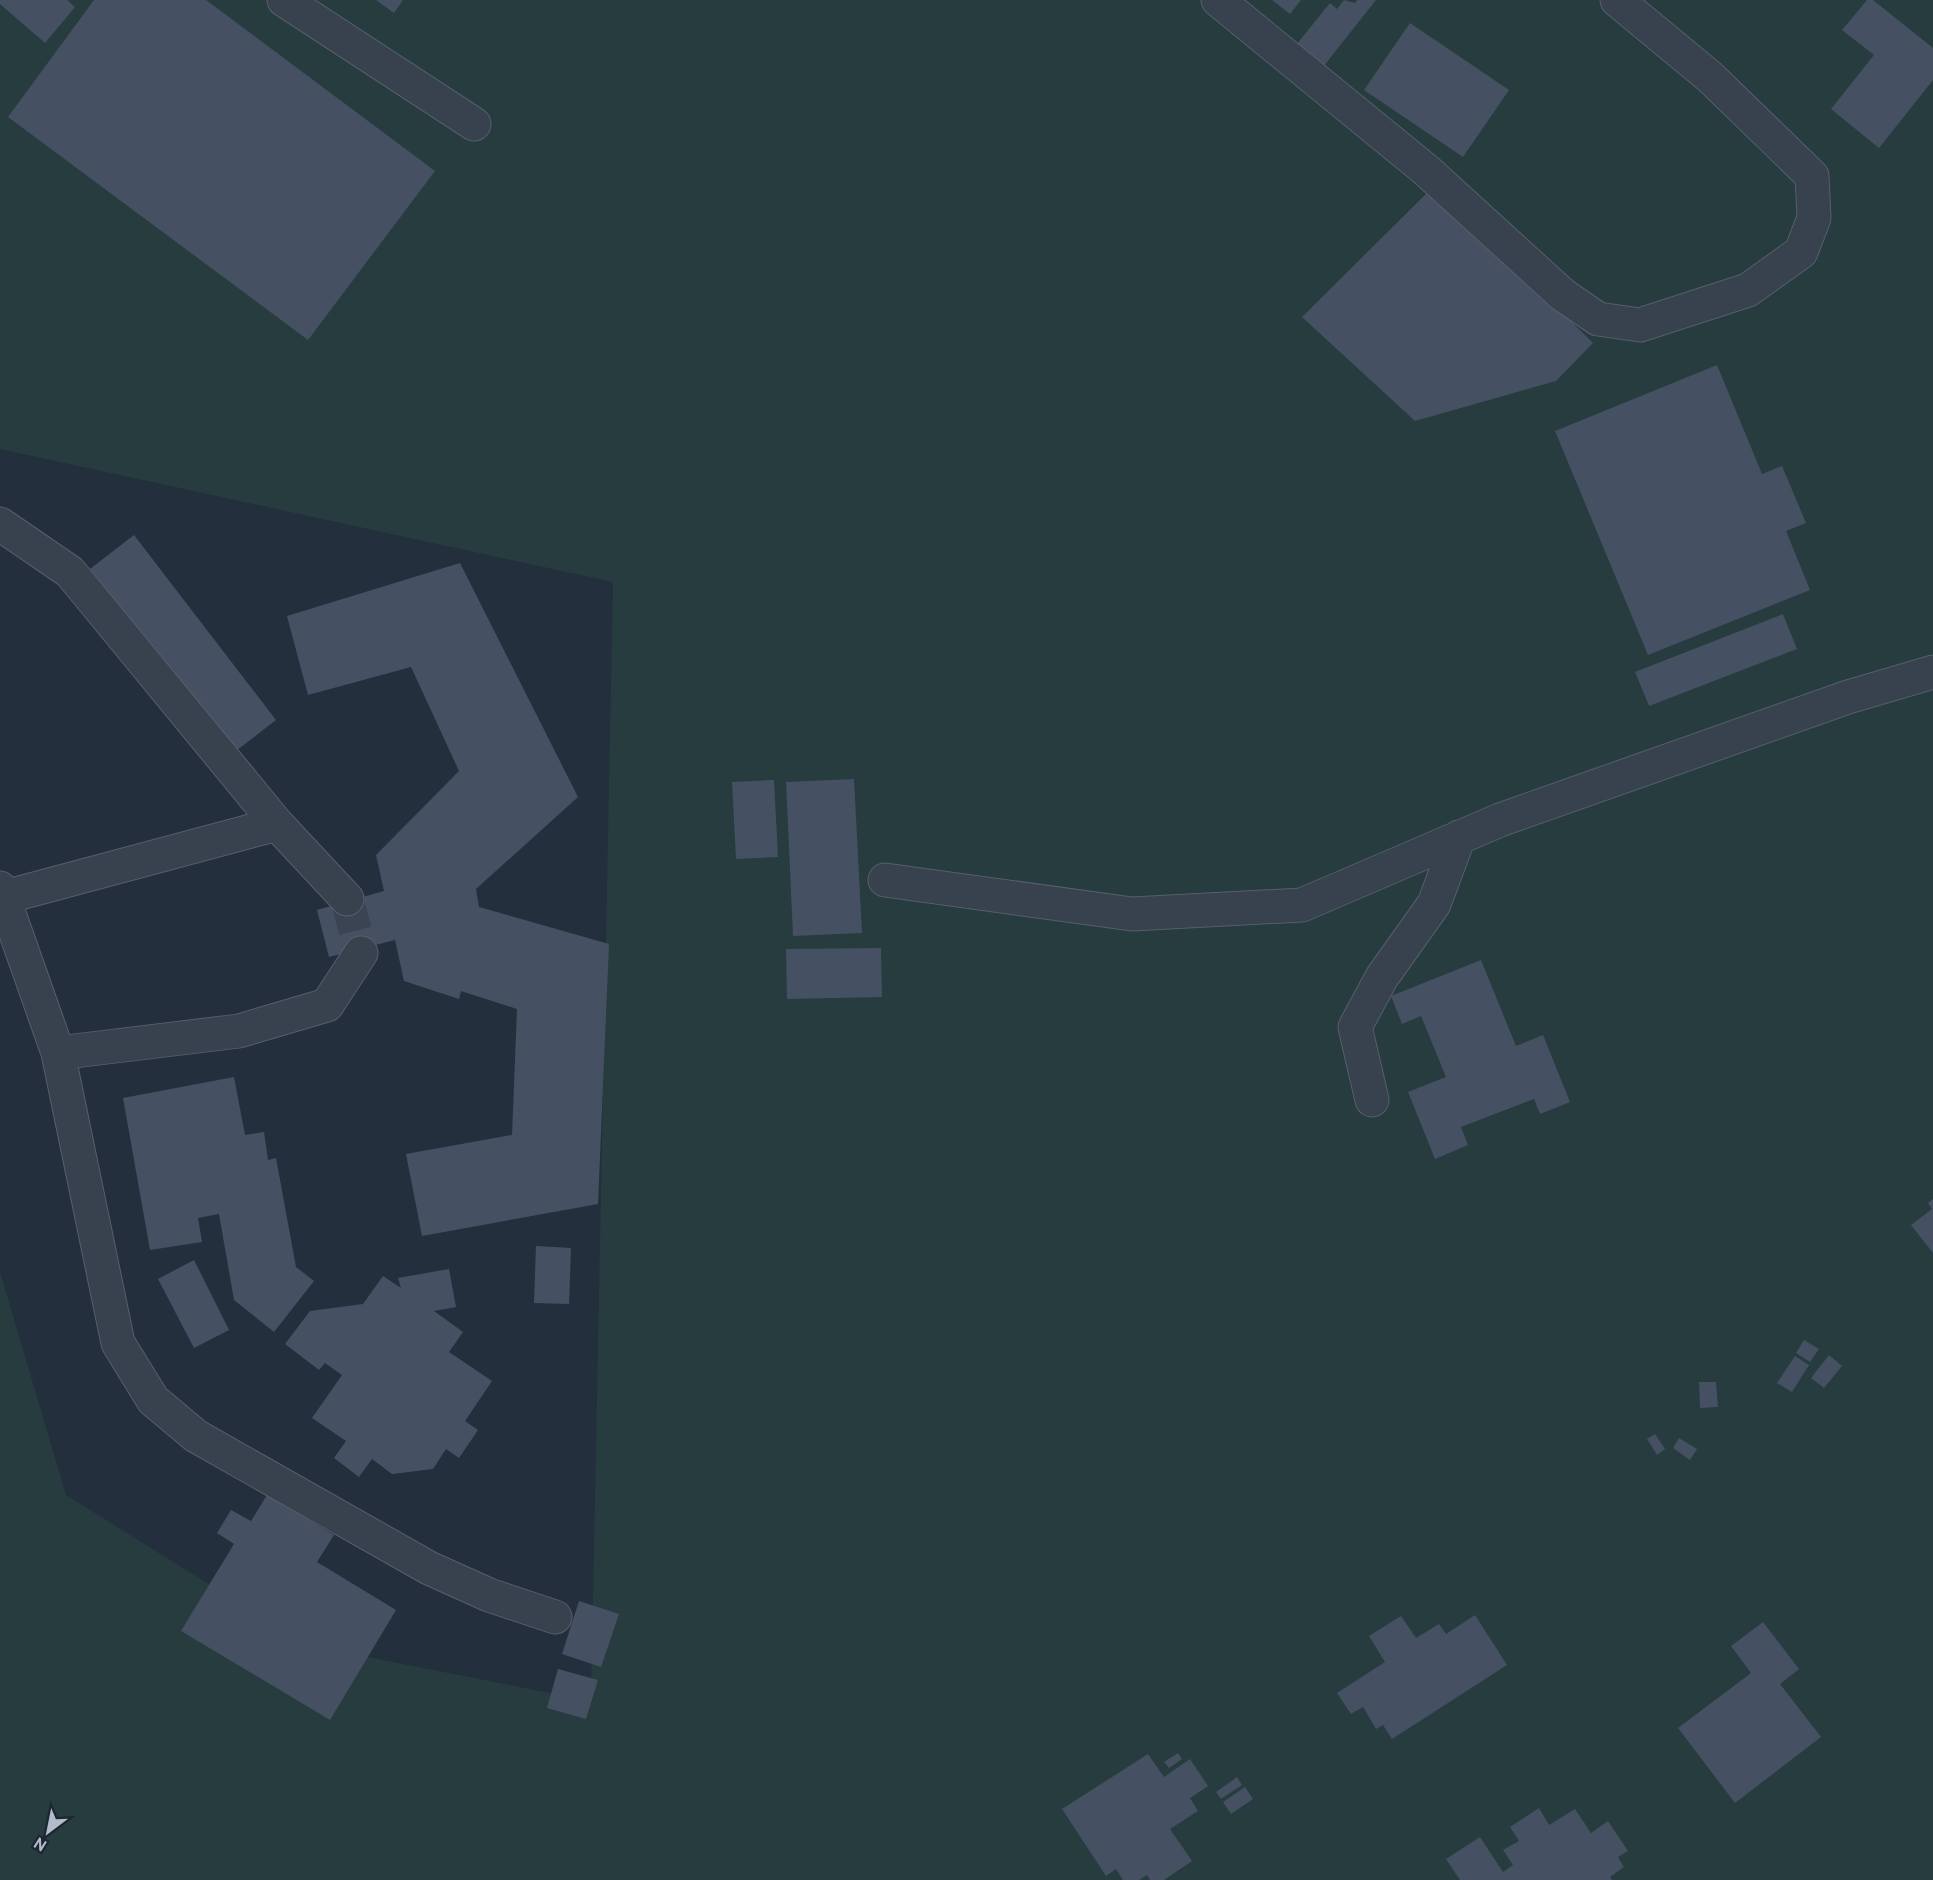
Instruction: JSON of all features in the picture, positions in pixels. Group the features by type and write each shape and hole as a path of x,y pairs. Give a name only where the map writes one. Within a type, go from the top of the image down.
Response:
{"street":[{"path":"284,0 474,124"},
{"path":"1218,0 1426,170 1563,295 1598,319 1640,325 1748,290 1801,252 1814,218 1812,176 1710,77 1617,0"},
{"path":"0,524 70,572 277,824 347,899"},
{"path":"885,880 1132,914 1302,905 1500,820 1848,697 1933,672"},
{"path":"277,824 2,892 58,1053 118,1343 153,1400 196,1436 429,1568 489,1595 555,1617"},
{"path":"1372,1100 1355,1027 1382,977 1434,904 1459,837"},
{"path":"58,1053 239,1031 327,1005 361,953"}],"green space":[{"path":"0,0 1933,0 1933,1880 0,1880 0,1272 66,1495 306,1645 591,1701 613,582 0,449"}],"building":[{"path":"0,0 67,0 75,7 45,43 0,4"},
{"path":"94,0 206,0 435,171 308,340 8,117"},
{"path":"376,0 403,0 394,13"},
{"path":"1272,0 1301,0 1290,14"},
{"path":"1344,0 1355,3 1357,0 1376,0 1323,67 1296,45 1330,3 1337,9"},
{"path":"1867,0 1873,0 1933,48 1933,80 1879,148 1831,109 1874,55 1842,30"},
{"path":"1410,23 1509,90 1463,157 1364,90"},
{"path":"1434,186 1593,343 1556,381 1415,421 1302,317"},
{"path":"1717,365 1762,474 1782,466 1806,523 1786,531 1810,590 1648,655 1555,431"},
{"path":"134,535 276,720 232,754 90,569"},
{"path":"460,563 578,797 476,889 479,907 609,944 598,1204 422,1236 406,1154 512,1135 517,1009 461,991 459,999 404,981 395,940 329,957 317,910 384,891 376,855 459,771 411,667 308,695 287,616"},
{"path":"1783,614 1797,649 1649,706 1635,672"},
{"path":"854,779 862,933 793,936 786,782"},
{"path":"774,780 778,857 736,859 732,782"},
{"path":"881,948 882,997 787,999 786,949"},
{"path":"1481,960 1516,1046 1543,1035 1570,1102 1540,1114 1534,1099 1461,1127 1468,1145 1435,1159 1408,1092 1446,1077 1421,1016 1402,1024 1391,996"},
{"path":"234,1077 245,1135 264,1132 268,1160 276,1158 296,1267 314,1281 274,1332 234,1300 219,1214 198,1218 202,1242 150,1250 123,1098"},
{"path":"1933,1199 1933,1253 1911,1225 1932,1209 1928,1203"},
{"path":"536,1246 571,1248 569,1304 534,1303"},
{"path":"194,1260 229,1330 194,1348 158,1279"},
{"path":"449,1269 456,1307 434,1311 463,1332 449,1352 492,1381 465,1421 478,1430 459,1458 446,1449 433,1469 392,1474 372,1459 359,1477 334,1458 346,1441 312,1418 342,1375 325,1363 319,1370 285,1344 310,1311 363,1304 383,1276 401,1288 398,1278"},
{"path":"1804,1340 1819,1349 1810,1362 1796,1353"},
{"path":"1829,1355 1842,1366 1824,1388 1811,1378"},
{"path":"1795,1356 1809,1365 1792,1392 1777,1383"},
{"path":"1699,1382 1716,1382 1718,1407 1700,1408"},
{"path":"1655,1434 1665,1449 1657,1455 1647,1439"},
{"path":"1679,1438 1697,1449 1690,1460 1673,1448"},
{"path":"267,1495 334,1535 317,1562 396,1610 330,1720 181,1631 234,1544 217,1533 231,1510 251,1521"},
{"path":"579,1601 619,1614 601,1667 562,1654"},
{"path":"1475,1615 1507,1665 1392,1739 1383,1725 1376,1729 1363,1707 1351,1714 1337,1693 1385,1662 1369,1636 1401,1616 1416,1638 1439,1624 1446,1634"},
{"path":"1763,1622 1799,1669 1780,1684 1821,1737 1735,1803 1678,1728 1751,1673 1731,1646"},
{"path":"558,1669 598,1680 586,1719 547,1708"},
{"path":"1178,1753 1182,1759 1169,1768 1164,1762"},
{"path":"1148,1754 1164,1777 1190,1759 1208,1786 1190,1798 1198,1811 1170,1829 1192,1861 1164,1880 1150,1880 1147,1875 1139,1880 1123,1880 1116,1869 1106,1876 1062,1809"},
{"path":"1237,1777 1242,1785 1221,1799 1216,1792"},
{"path":"1245,1787 1253,1799 1231,1814 1223,1802"},
{"path":"1539,1808 1549,1825 1575,1809 1591,1833 1608,1821 1628,1851 1618,1857 1624,1867 1610,1877 1612,1880 1460,1880 1446,1859 1480,1837 1503,1872 1513,1865 1503,1850 1519,1841 1510,1827"}],"tunnel":[{"path":"347,899 361,953"}]}
